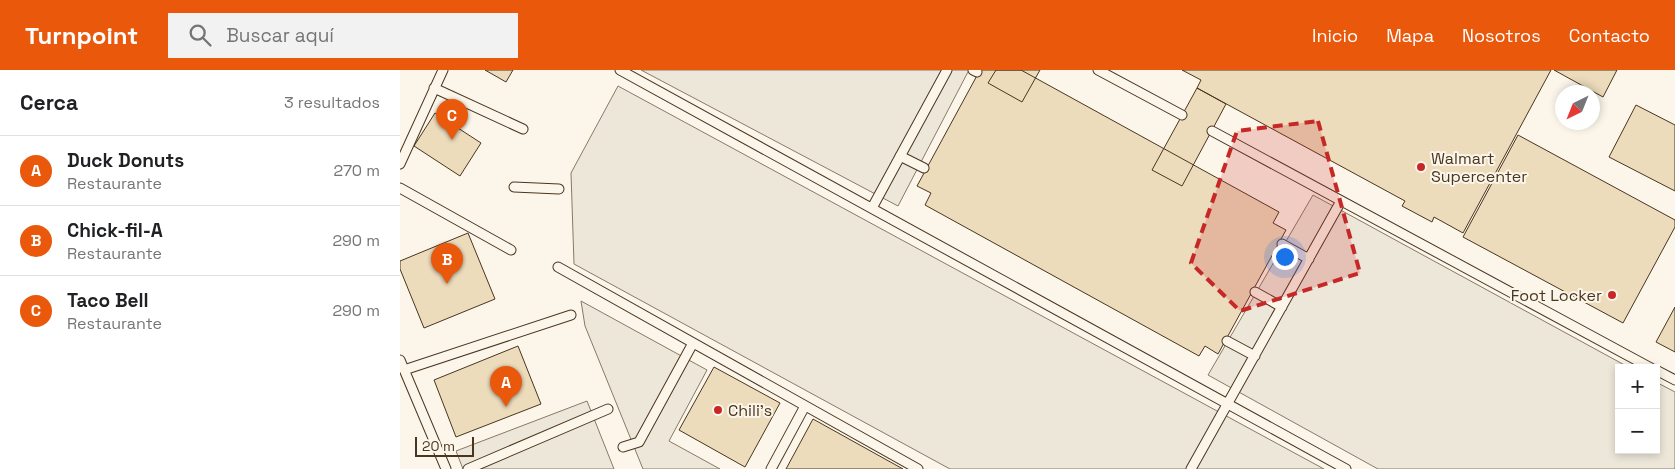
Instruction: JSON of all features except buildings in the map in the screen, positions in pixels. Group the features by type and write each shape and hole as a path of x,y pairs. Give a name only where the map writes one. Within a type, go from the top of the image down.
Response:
{"lane":[{"path":"400,164 443,70"},
{"path":"620,70 1346,469"},
{"path":"872,208 948,70"},
{"path":"1098,70 1182,115"},
{"path":"434,88 523,129"},
{"path":"1212,131 1644,364"},
{"path":"900,156 924,168"},
{"path":"514,186 559,189"},
{"path":"400,188 511,250"},
{"path":"1191,469 1341,201"},
{"path":"1282,244 1309,259"},
{"path":"558,267 918,469"},
{"path":"1255,292 1282,307"},
{"path":"404,370 571,315"},
{"path":"1227,341 1254,356"},
{"path":"623,447 639,442 693,343"},
{"path":"400,360 446,469"},
{"path":"1660,372 1675,380"},
{"path":"771,469 805,406"},
{"path":"468,469 608,409"}],"highlighted area":[{"path":"1318,121 1360,273 1240,311 1191,263 1237,131"}],"shaded area":[{"path":"641,70 969,70 898,206"},
{"path":"618,86 1324,469 950,469 574,264 571,173"},
{"path":"1313,195 1623,364 1615,364 1615,454 1660,454 1660,384 1675,392 1675,469 1378,469 1208,375"},
{"path":"581,301 707,370 669,441 720,469 643,469 585,326"},
{"path":"587,401 614,469 463,469 456,451"}],"place":[{"name":"Taco Bell","path":"452,140"},
{"name":"Walmart Supercenter","path":"1421,167"},
{"name":"Chick-fil-A","path":"447,284"},
{"name":"Foot Locker","path":"1612,295"},
{"name":"Duck Donuts","path":"506,407"},
{"name":"Chili's","path":"718,410"}]}
